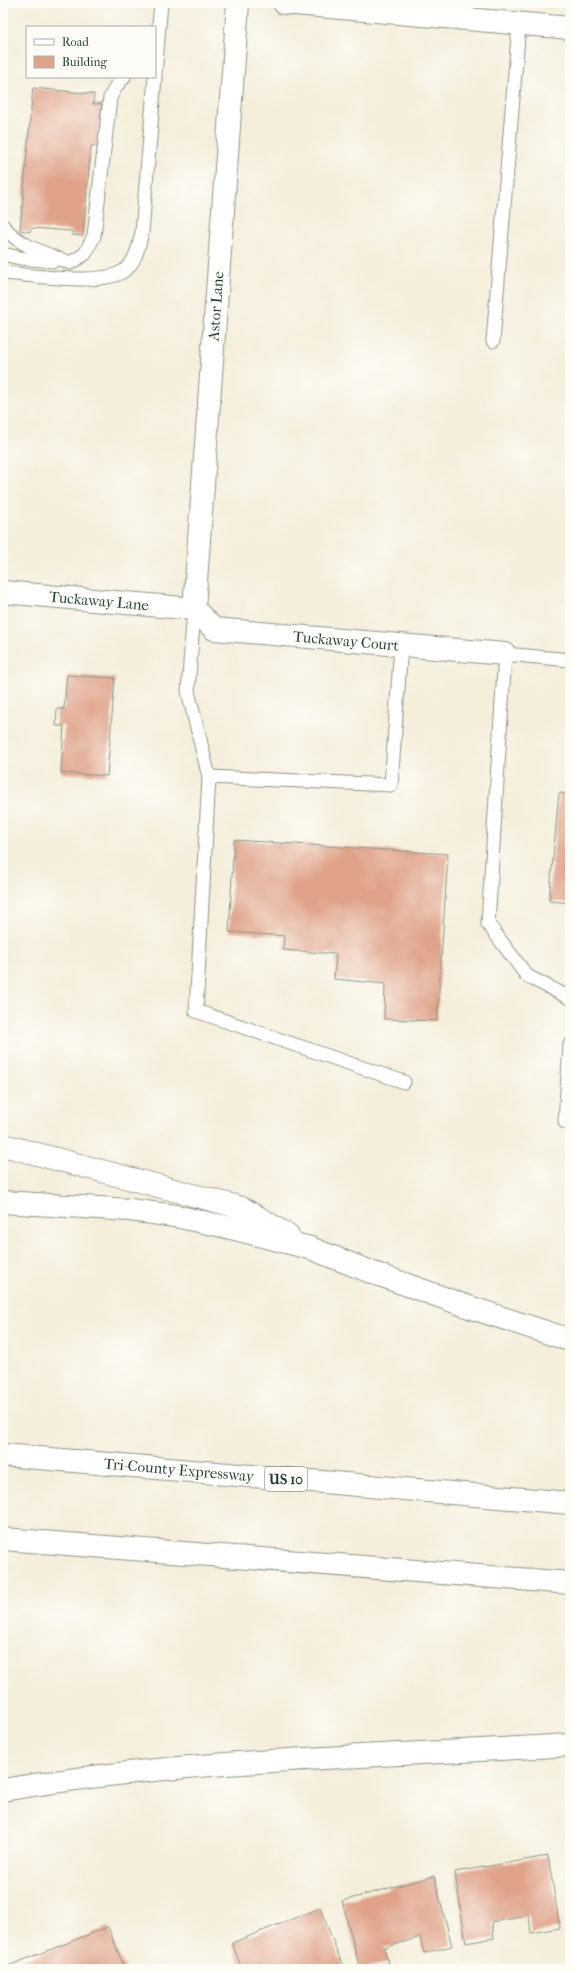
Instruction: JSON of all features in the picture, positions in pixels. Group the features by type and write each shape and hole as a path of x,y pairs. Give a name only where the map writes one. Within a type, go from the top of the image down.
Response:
{"main road":[{"name":"Astor Lane","path":"194,610 238,3"},
{"path":"284,3 353,6 518,24 570,28"},
{"name":"Tuckaway Lane","path":"3,592 194,610"},
{"name":"Tuckaway Court","path":"194,610 214,629 505,654"},
{"path":"3,1145 242,1208 310,1248"},
{"path":"3,1202 81,1206 175,1216 231,1228 310,1248 371,1272 570,1340"},
{"name":"Tri-County Expressway","path":"3,1455 570,1503"},
{"path":"3,1539 570,1582"},
{"path":"3,1790 177,1767 263,1760 570,1745"}],"lane":[{"path":"156,44 161,3"},
{"path":"493,341 518,24"},
{"path":"3,254 20,258 70,263 85,254 94,236 110,98 116,86 123,78"},
{"path":"3,273 97,280 122,272 137,254 142,232 155,78"},
{"path":"3,226 8,232 39,252 70,263"},
{"path":"194,610 188,691 209,777 196,1011 404,1082"},
{"path":"209,777 392,785 400,646"},
{"path":"570,660 505,654 488,924 528,976 570,998"},
{"path":"565,1122 570,1045"}],"building":[{"path":"33,88 94,94 93,104 102,104 98,146 91,146 83,236 72,235 72,231 31,228 30,232 20,230"},
{"path":"67,675 115,678 107,776 61,773 64,726 56,726 57,709 64,709"},
{"path":"559,793 570,794 570,903 549,901"},
{"path":"234,840 448,854 437,1021 384,1019 385,984 334,979 336,954 283,950 284,936 229,932"},
{"path":"548,1856 560,1928 531,1933 529,1916 492,1922 494,1938 466,1943 455,1872"},
{"path":"434,1876 452,1946 424,1953 420,1937 384,1948 388,1963 360,1969 342,1901"},
{"path":"320,1908 344,1969 242,1969 232,1943"},
{"path":"108,1927 125,1969 3,1969 3,1968"}]}
